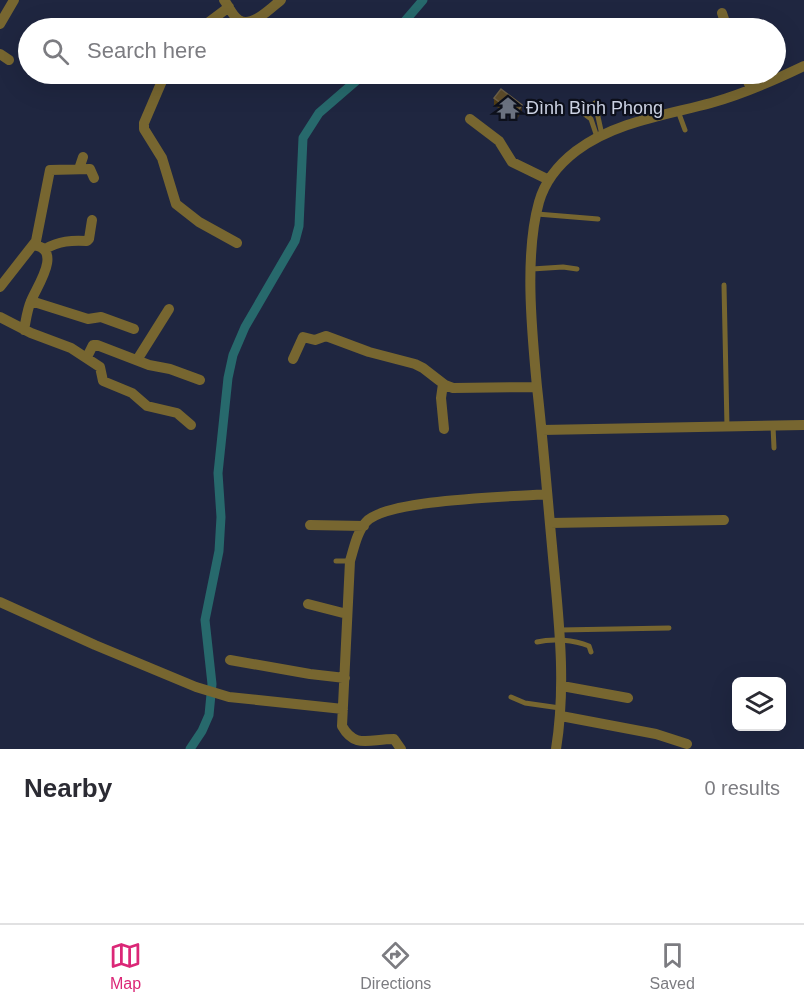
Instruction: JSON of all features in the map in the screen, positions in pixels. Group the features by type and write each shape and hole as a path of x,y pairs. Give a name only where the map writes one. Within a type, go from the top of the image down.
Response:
{"street":[{"path":"0,24 14,0"},
{"path":"258,18 281,0"},
{"path":"211,18 227,3 238,18"},
{"path":"722,13 724,18"},
{"path":"786,74 804,66"},
{"path":"161,84 144,123 144,129 162,158 176,204 199,222 237,243"},
{"path":"749,84 751,89"},
{"path":"556,749 562,686 560,636 532,338 532,269 537,214 543,191 562,163 600,136 631,124 713,102 763,84"},
{"path":"470,119 499,141 512,162 549,180"},
{"path":"79,169 83,157"},
{"path":"24,330 31,301 45,271 47,256 40,247 50,170 92,171 94,178"},
{"path":"0,287 5,271 40,247 61,242 88,240 92,220"},
{"path":"31,301 88,319 101,317 134,329"},
{"path":"137,360 169,309"},
{"path":"0,317 87,357 102,370 104,381 132,393 147,406 177,413 191,425"},
{"path":"293,359 303,337 315,340 327,336 369,352 415,364 443,384 453,388 537,387"},
{"path":"87,357 94,344 148,365 170,369 200,380"},
{"path":"443,384 441,398 444,429"},
{"path":"542,430 804,425"},
{"path":"401,749 394,740 361,744 353,742 342,726 350,561 357,538 366,522 379,513 413,505 547,494"},
{"path":"550,523 724,520"},
{"path":"310,525 364,526"},
{"path":"0,602 196,687 229,697 343,709"},
{"path":"308,604 347,614"},
{"path":"230,660 345,678"},
{"path":"562,686 628,698"},
{"path":"561,712 656,734 687,744"}],"lane":[{"path":"595,103 600,136"},
{"path":"678,111 685,130"},
{"path":"584,113 591,119 600,136"},
{"path":"537,214 598,219"},
{"path":"532,269 563,267 577,269"},
{"path":"724,285 727,427"},
{"path":"773,426 774,448"},
{"path":"336,561 350,561"},
{"path":"537,642 560,636 669,628"},
{"path":"560,636 586,644 591,647 591,652"},
{"path":"511,697 561,712"}],"building":[{"path":"501,89 522,105 516,114 494,98"}],"waterway":[{"path":"408,18 423,0"},
{"path":"190,749 209,715 212,684 205,620 219,551 221,517 218,473 228,378 233,355 245,327 295,241 299,226 303,138 319,113 353,84"}],"place":[{"name":"Đình Bình Phong","path":"508,108"}]}
